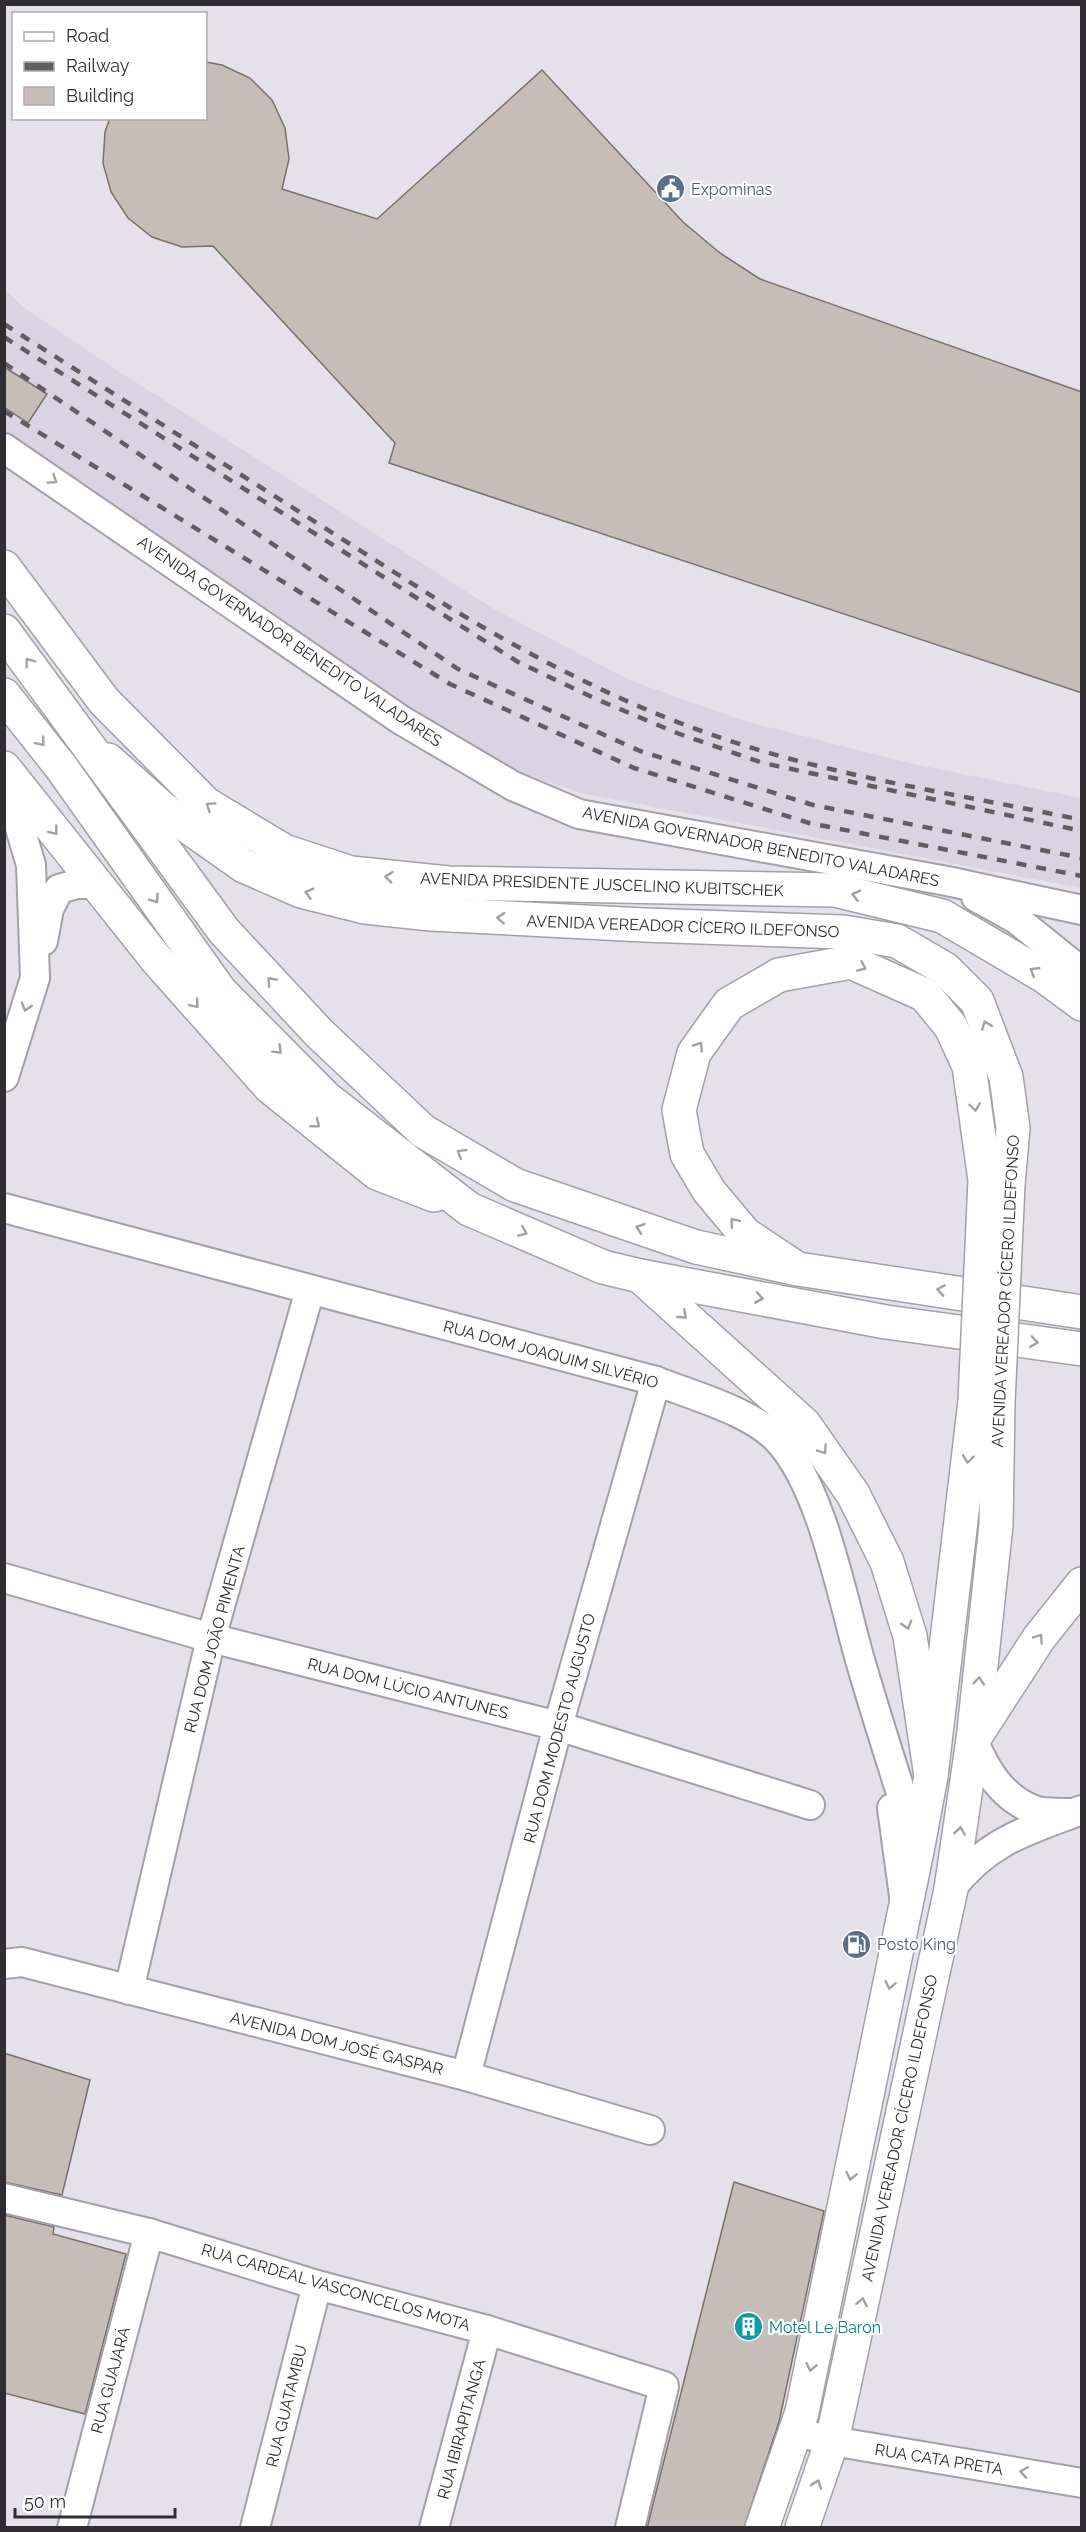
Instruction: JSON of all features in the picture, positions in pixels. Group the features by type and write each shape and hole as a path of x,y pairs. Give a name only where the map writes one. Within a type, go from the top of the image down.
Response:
{"main road":[{"name":"AVENIDA PRESIDENTE JUSCELINO KUBITSCHEK","path":"4,567 104,701 206,804 284,851 351,873 448,883 835,890 942,916 1044,976 1082,1004"},
{"path":"4,631 224,930 319,1033 423,1131 515,1185 696,1247 798,1269 1082,1312"},
{"path":"4,695 61,767 220,991 326,1098 469,1209"},
{"name":"AVENIDA VEREADOR CÍCERO ILDEFONSO","path":"88,743 163,809 244,866 301,891 365,907 431,915 843,932 897,941 945,969 977,1001 1006,1077 1013,1128 996,1182 987,1402 931,1776 797,2432 762,2528"},
{"path":"61,767 114,883 157,960"},
{"path":"4,768 157,960 270,1087 377,1173 469,1209 603,1267 639,1276 886,1322 1082,1349"},
{"name":"AVENIDA VEREADOR CÍCERO ILDEFONSO","path":"798,1269 745,1234 709,1191 687,1154 679,1110 694,1053 729,1004 779,975 851,962 926,995 951,1027 969,1066 996,1182"},
{"path":"639,1276 804,1424 853,1494 887,1562 910,1636 931,1776"},
{"name":"AVENIDA VEREADOR CÍCERO ILDEFONSO","path":"802,2528 832,2441 951,1889 973,1740 996,1526 987,1402"},
{"path":"973,1740 1039,1638 1082,1584"},
{"path":"918,1846 931,1872 928,1924 934,1964"}],"street":[{"name":"AVENIDA GOVERNADOR BENEDITO VALADARES","path":"4,448 401,720 513,786 579,814 947,881 1082,910"},
{"path":"4,795 14,808 15,846 31,865 35,978"},
{"path":"947,881 1016,919 1082,972"},
{"path":"4,1077 35,978 49,909 59,890 77,884 96,884"},
{"name":"RUA DOM JOAQUIM SILVÉRIO","path":"4,1208 656,1381 742,1416 777,1439 804,1475 820,1517 883,1740 918,1846"},
{"name":"RUA DOM JOÃO PIMENTA","path":"129,1990 212,1638 310,1290"},
{"name":"RUA DOM MODESTO AUGUSTO","path":"466,2076 558,1726 656,1381"},
{"name":"RUA DOM LÚCIO ANTUNES","path":"4,1578 212,1638 558,1726 810,1805"},
{"name":"RUA DOM JOAQUIM SILVÉRIO","path":"883,1740 906,1907"},
{"path":"973,1740 993,1779 1014,1799 1036,1811 1077,1811"},
{"path":"951,1889 977,1858 995,1846 1077,1811"},
{"name":"AVENIDA DOM JOSÉ GASPAR","path":"10,1958 466,2076 650,2130"},
{"name":"RUA CARDEAL VASCONCELOS MOTA","path":"4,2198 149,2233 317,2285 487,2330 664,2386 630,2528"},
{"name":"RUA GUAJARÁ","path":"72,2528 149,2233"},
{"name":"RUA GUATAMBU","path":"255,2528 317,2285"},
{"name":"RUA IBIRAPITANGA","path":"434,2528 487,2330"},
{"name":"RUA CATA PRETA","path":"797,2432 832,2441 1082,2483"}],"shaded area":[{"path":"4,288 23,307 118,371 494,609 629,680 744,721 909,763 1081,798 1081,888 582,793 535,778 478,752 329,659 5,447"}],"building":[{"path":"207,62 222,65 250,78 272,100 285,128 289,159 282,189 377,219 542,70 683,222 720,253 760,279 1082,392 1082,693 389,463 395,443 213,246 182,247 152,237 128,218 111,192 103,163 105,132 109,120 207,120"},
{"path":"4,367 47,394 28,423 4,407"},
{"path":"4,2053 90,2080 62,2195 4,2182"},
{"name":"Motel Le Baron","path":"734,2182 824,2211 779,2422 744,2528 647,2528"},
{"path":"4,2215 54,2227 53,2234 126,2254 85,2414 4,2393"}],"railway":[{"path":"4,324 449,607 563,671 603,690 724,739 805,763 1082,820"},
{"path":"4,337 518,662 596,699 677,733 763,763 1082,831"},
{"path":"4,363 458,669 640,751 813,805 1082,858"},
{"path":"4,411 450,684 634,768 809,823 1082,876"}],"place":[{"name":"Expominas","path":"670,189"},
{"name":"Posto King","path":"856,1944"},
{"name":"Motel Le Baron","path":"748,2327"}]}
